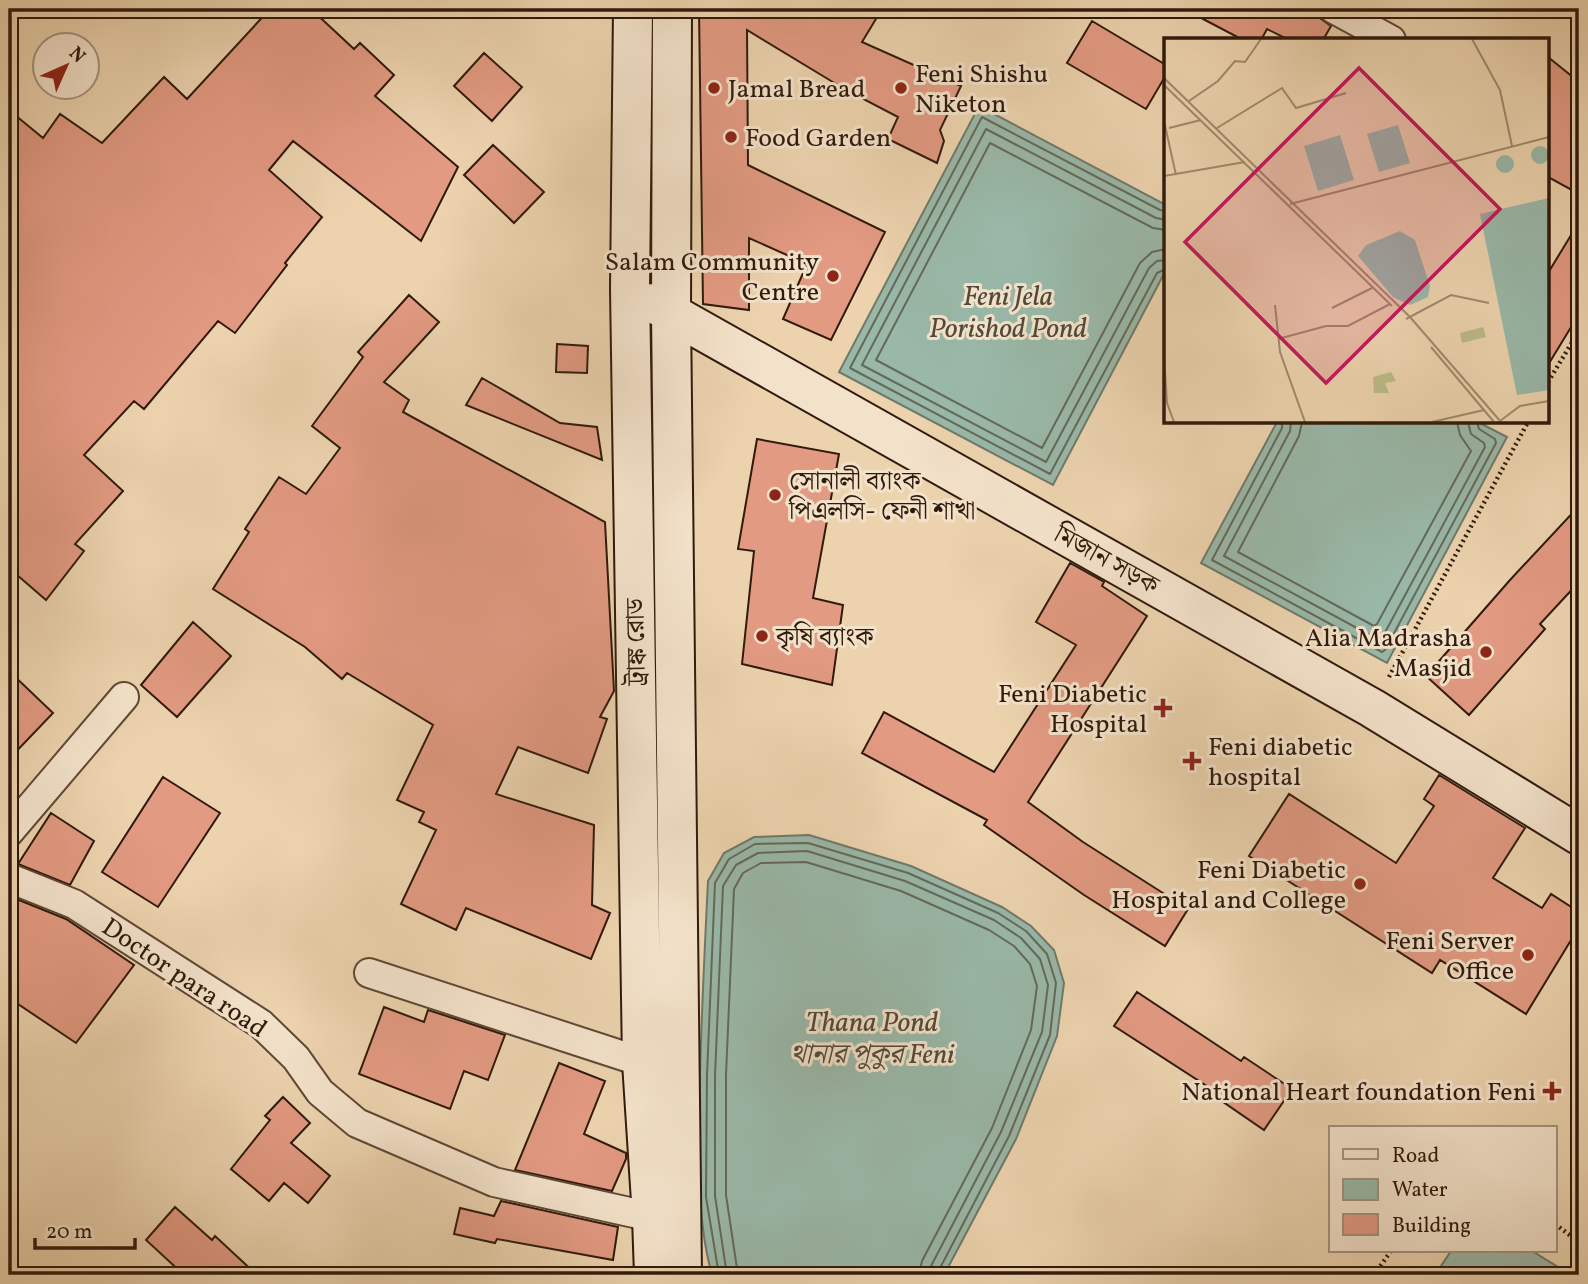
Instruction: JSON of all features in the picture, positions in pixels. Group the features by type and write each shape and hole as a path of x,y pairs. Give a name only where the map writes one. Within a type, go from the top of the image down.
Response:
{"main road":[{"name":"ট্রাঙ্ক রোড","path":"633,9 630,289 642,1062 654,1275"},
{"name":"ট্রাঙ্ক রোড","path":"672,9 671,314 682,1275"},
{"name":"মিজান সড়ক","path":"630,289 1372,708 1579,835"}],"street":[{"path":"1334,9 1387,38"},
{"path":"9,832 124,697"},
{"name":"Doctor para road","path":"9,878 74,904 261,1024 296,1058 320,1092 357,1123 494,1182 652,1217"},
{"path":"369,973 642,1062"}],"path":[{"path":"1550,379 1579,331"},
{"path":"1372,708 1527,424"},
{"path":"1556,1225 1579,1242"},
{"path":"1374,1275 1390,1252"}],"water":[{"name":"Feni Jela Porishod Pond","path":"979,106 1164,204 1164,274 1053,485 839,372"},
{"path":"1276,424 1482,424 1507,437 1387,663 1201,563"},
{"name":"Thana Pond থানার পুকুর Feni","path":"809,835 911,866 1002,907 1031,926 1054,950 1064,983 1057,1036 1016,1139 944,1275 712,1275 702,1218 699,1160 700,1061 708,881 724,853 754,837"},
{"path":"1450,1252 1534,1252 1571,1275 1435,1275"}],"building":[{"path":"270,9 311,9 354,49 360,43 394,75 375,96 458,167 421,241 293,141 269,170 322,217 235,333 218,321 144,409 134,401 84,455 123,491 75,544 84,551 46,600 9,568 9,110 43,138 60,114 102,143 164,77 187,99"},
{"path":"699,9 882,9 862,42 961,86 940,130 944,141 937,163 888,139 898,117 846,90 747,30 748,165 885,232 831,340 783,319 807,264 749,238 749,310 703,304"},
{"path":"1184,9 1310,9 1331,26 1324,38 1285,38 1267,29 1262,38 1239,38"},
{"path":"1092,21 1164,64 1164,78 1146,109 1067,63"},
{"path":"484,53 522,87 492,121 454,86"},
{"path":"1550,59 1579,82 1579,194 1550,178"},
{"path":"493,145 544,192 514,223 464,175"},
{"path":"1579,222 1579,314 1550,362 1550,270"},
{"path":"409,295 439,322 384,382 409,400 403,412 605,522 614,691 600,717 607,719 588,773 518,747 496,794 594,825 592,905 610,913 591,959 466,908 456,930 401,904 436,830 419,822 424,812 397,800 433,725 347,673 342,679 305,647 213,589 249,532 245,529 279,477 306,494 340,448 312,426 363,357 358,352"},
{"path":"557,344 588,346 587,373 556,372"},
{"path":"482,378 560,423 597,427 602,460 466,405"},
{"path":"757,439 839,454 813,598 843,605 832,685 742,664 754,551 738,549"},
{"path":"1579,506 1579,582 1540,624 1545,629 1469,715 1426,676"},
{"path":"1070,563 1104,582 1102,586 1147,616 1028,802 1083,842 1188,909 1165,946 1084,895 984,825 987,820 862,753 884,712 994,772 1076,645 1036,622"},
{"path":"193,622 231,656 177,717 141,685"},
{"path":"9,671 53,713 9,759"},
{"path":"1439,775 1525,828 1493,878 1542,908 1551,894 1579,912 1579,927 1526,1014 1440,960 1432,973 1249,856 1289,794 1396,863 1434,806 1424,799"},
{"path":"163,777 220,813 158,907 102,872"},
{"path":"51,813 94,841 70,885 18,864"},
{"path":"9,896 66,919 134,965 76,1043 9,998"},
{"path":"1137,992 1241,1061 1244,1057 1292,1089 1264,1130 1216,1097 1219,1094 1114,1026"},
{"path":"384,1007 424,1022 428,1010 505,1035 488,1080 464,1071 450,1109 359,1074"},
{"path":"559,1063 605,1081 584,1134 626,1153 612,1191 515,1170"},
{"path":"283,1097 310,1123 291,1143 330,1176 308,1203 284,1183 269,1201 231,1169 270,1120 265,1116"},
{"path":"501,1201 618,1227 613,1260 497,1239 495,1243 454,1234 460,1208 494,1216"},
{"path":"175,1207 212,1240 215,1236 257,1275 184,1275 146,1240"}],"place":[{"name":"Jamal Bread","path":"714,88"},
{"name":"Feni Shishu Niketon","path":"901,88"},
{"name":"Food Garden","path":"731,137"},
{"name":"Salam Community Centre","path":"833,276"},
{"name":"সোনালী ব্যাংক পিএলসি- ফেনী শাখা","path":"775,495"},
{"name":"কৃষি ব্যাংক","path":"762,636"},
{"name":"Alia Madrasha Masjid","path":"1486,652"},
{"name":"Feni Diabetic Hospital","path":"1163,708"},
{"name":"Feni diabetic hospital","path":"1192,761"},
{"name":"Feni Diabetic Hospital and College","path":"1360,884"},
{"name":"Feni Server Office","path":"1528,955"},
{"name":"National Heart foundation Feni","path":"1552,1091"}]}
